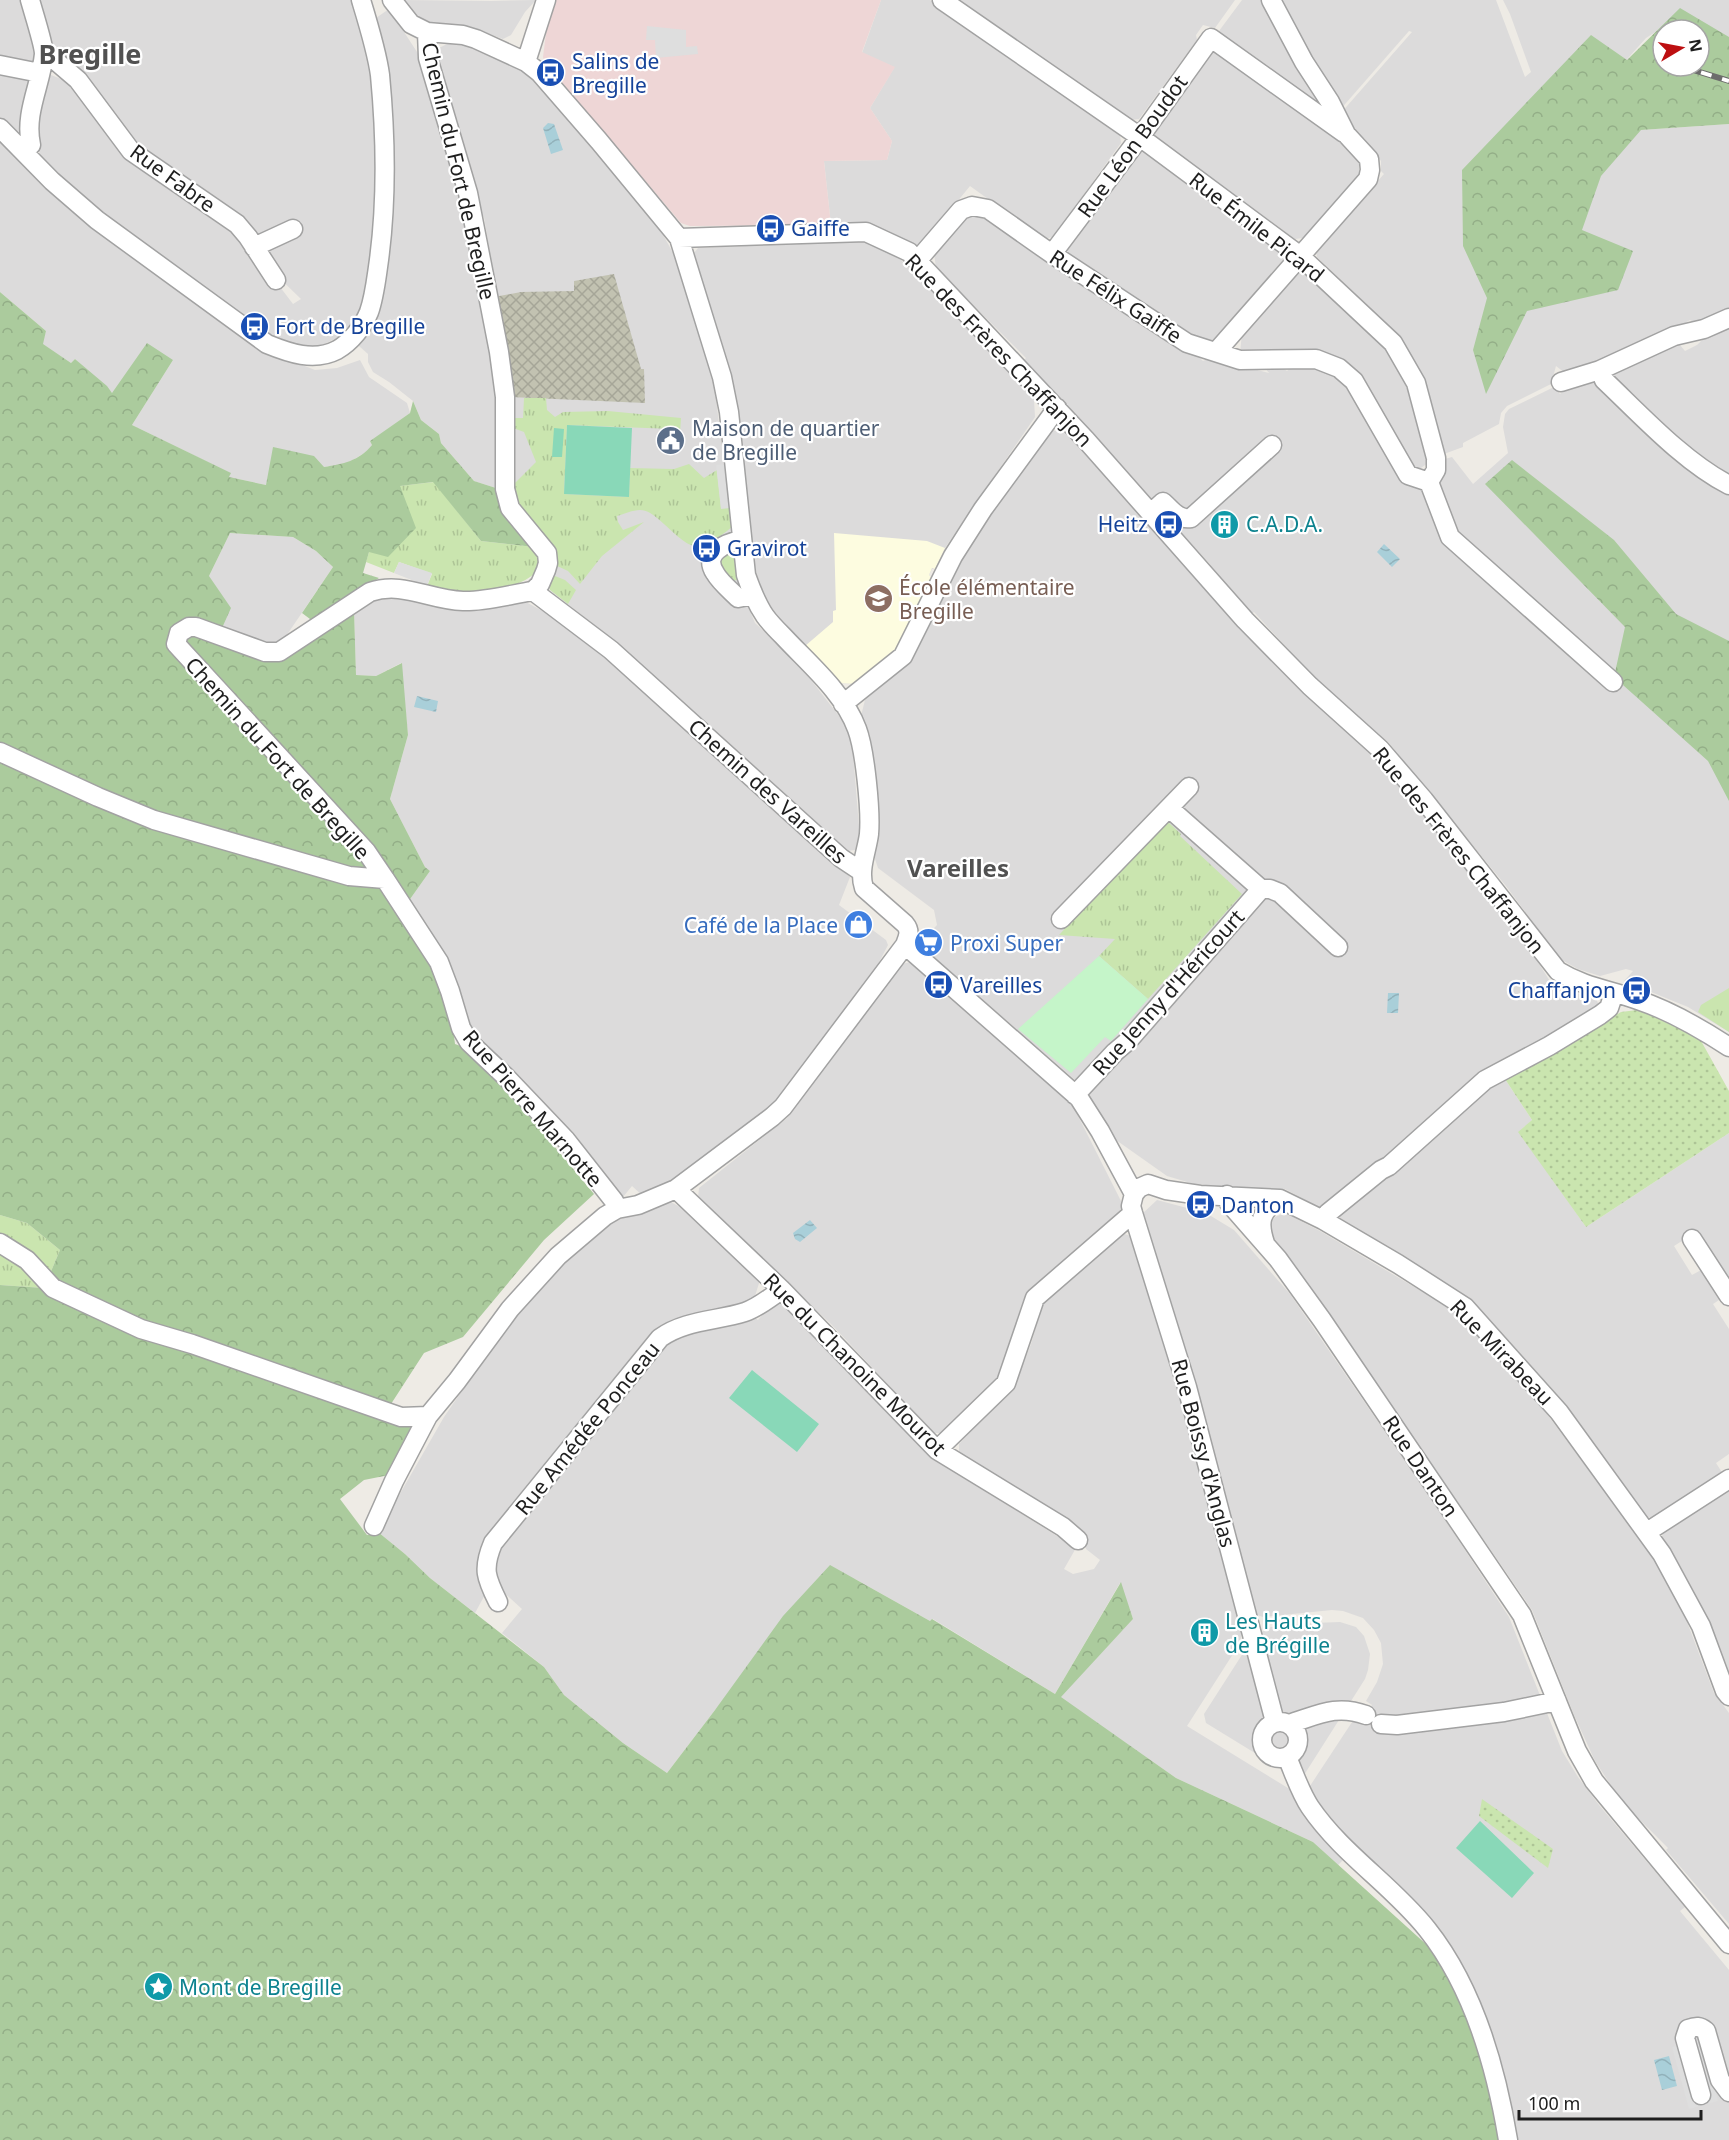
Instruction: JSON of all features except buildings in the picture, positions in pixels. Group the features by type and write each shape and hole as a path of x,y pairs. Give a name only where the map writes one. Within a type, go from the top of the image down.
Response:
{"street":[{"path":"30,0 44,51 31,105 28,134 31,145"},
{"path":"0,128 52,181 97,220 267,344 294,354 314,356 337,350 357,333 369,312 381,243 384,160 380,73 361,0"},
{"name":"Chemin du Fort de Bregille","path":"385,879 366,851 176,644 179,633 189,627 196,627 272,652 285,649 370,592 395,587 436,598 465,602 533,591 540,584 546,570 547,553 510,508 505,489 505,397 497,340 468,193 428,58 427,32 411,24 392,0"},
{"path":"526,62 546,0"},
{"name":"Rue Émile Picard","path":"942,0 1140,137 1299,255 1393,343 1416,383 1436,458 1436,470 1429,482"},
{"path":"1216,352 1368,179 1370,170 1369,159 1346,134 1271,0"},
{"path":"427,32 463,35 476,39 526,62 540,73 679,238 722,377 729,412 741,540 746,574 753,595 766,617 832,688 852,716 859,732 864,759 869,832 862,872"},
{"name":"Rue Léon Boudot","path":"1052,254 1140,137 1210,38 1346,134"},
{"name":"Rue Fabre","path":"44,51 78,80 131,151 237,224 276,280"},
{"path":"0,65 40,73"},
{"name":"Rue Félix Gaiffe","path":"917,261 961,210 972,206 988,209 1186,343 1240,360 1316,359 1339,368 1354,381 1408,475 1429,482"},
{"path":"254,247 293,229"},
{"name":"Rue des Frères Chaffanjon","path":"679,238 866,232 909,252 1057,408 1253,628 1310,686 1380,749 1424,800 1558,971 1578,982 1637,1000 1703,1029 1729,1047"},
{"path":"1560,382 1600,370 1674,336 1704,329 1729,318"},
{"path":"1600,370 1604,380 1656,429 1712,476 1729,485"},
{"path":"843,704 903,656 953,556 983,509 1057,408"},
{"path":"1151,513 1163,502 1179,517 1191,518 1272,445"},
{"path":"1429,482 1450,537 1613,682"},
{"path":"741,540 726,543 717,549 712,555 711,563 714,572 738,598 753,595"},
{"name":"Chemin des Vareilles","path":"533,591 611,650 841,858 862,872 864,888 909,928 909,936 905,945"},
{"name":"Chemin du Fort de Bregille","path":"0,752 154,820 349,876 385,879"},
{"path":"1061,918 1189,787"},
{"name":"Rue Jenny d'Héricourt","path":"1168,808 1261,889 1270,889 1280,893 1338,947"},
{"name":"Rue Pierre Marnotte","path":"385,879 439,963 461,1028 469,1042 489,1059 566,1140 614,1201 617,1209"},
{"name":"Rue Jenny d'Héricourt","path":"1075,1095 1128,1041 1261,889"},
{"path":"374,1526 394,1481 428,1416 528,1288 558,1256 605,1216 617,1209 638,1205 676,1189 733,1148 783,1107 905,945 1075,1095 1123,1159 1142,1189"},
{"path":"1323,1220 1328,1213 1389,1166 1485,1080 1549,1046 1600,1015 1609,1008 1614,993"},
{"name":"Rue du Chanoine Mourot","path":"676,1189 782,1290 937,1450 1063,1527 1078,1540"},
{"name":"Rue Mirabeau","path":"1142,1189 1280,1199 1323,1220 1465,1307 1559,1412 1662,1554 1701,1626 1725,1691 1729,1696"},
{"name":"Rue Boissy d'Anglas","path":"1142,1189 1131,1206 1187,1387 1282,1723"},
{"name":"Rue Danton","path":"1227,1195 1229,1203 1265,1243 1322,1320 1522,1615 1576,1751 1594,1781 1729,1944"},
{"path":"1265,1243 1260,1223 1270,1205 1280,1199"},
{"path":"937,1450 1006,1383 1035,1298 1133,1213"},
{"path":"1692,1239 1729,1296"},
{"path":"0,1244 27,1260 53,1288 141,1329 192,1344 401,1417 428,1416"},
{"name":"Rue Amédée Ponceau","path":"498,1602 485,1571 486,1557 493,1543 660,1338 672,1329 688,1324 721,1319 748,1311 782,1290"},
{"path":"1647,1532 1729,1479"},
{"path":"1282,1723 1294,1728 1298,1740 1294,1751 1287,1757 1278,1759 1263,1749 1261,1737 1267,1726 1331,1711 1350,1709 1373,1719 1397,1725 1504,1712 1557,1701"},
{"path":"1287,1757 1308,1805 1323,1825 1411,1911 1426,1928 1453,1967 1476,2017 1500,2094 1508,2140"},
{"path":"1701,2095 1685,2038 1688,2029 1694,2027 1700,2027 1706,2031 1720,2080 1729,2092"}],"shaded area":[{"path":"0,0 24,0 33,33 37,68 0,62"},
{"path":"37,0 356,0 373,74 378,157 376,242 363,300 352,329 348,327 339,337 320,346 302,346 282,340 242,319 123,234 84,203 54,172 42,158 31,134 42,78 51,75 79,86 107,131 124,151 185,199 191,199 236,229 293,304 301,299 268,267 248,231 237,220 145,154 122,128 120,130 81,76 79,77 50,46"},
{"path":"401,0 536,0 525,12 511,35 503,39 469,26 435,25 422,21 414,16"},
{"path":"554,0 881,0 862,52 895,67 870,108 892,141 887,160 824,161 831,225 690,226 681,223 545,63 543,57 548,18"},
{"path":"881,0 930,0 1120,135 1121,143 1053,237 1044,239 970,186 921,246 831,225 824,161 887,160 892,141 870,108 894,68 862,53"},
{"path":"955,0 1235,0 1215,28 1203,25 1196,35 1197,40 1139,119 1131,120"},
{"path":"1242,0 1264,0 1326,101 1319,110 1224,41 1219,31"},
{"path":"1279,0 1496,0 1525,77 1531,72 1503,0 1729,0 1729,50 1711,32 1711,18 1651,18 1651,35 1596,94 1641,130 1729,124 1729,310 1695,323 1690,320 1675,329 1569,376 1556,366 1551,384 1507,406 1501,413 1499,424 1463,443 1463,447 1444,454 1424,379 1400,337 1317,257 1316,250 1384,174 1381,171 1381,161 1364,138 1360,141 1340,114 1412,32 1409,31 1339,111"},
{"path":"389,9 419,55 462,200 498,370 499,489 474,481 441,443 439,434 421,420 413,401 373,372 368,362 368,354 359,346 368,329 384,259 373,20"},
{"path":"647,26 686,30 686,47 697,46 698,54 656,58 655,40 646,40"},
{"path":"447,44 466,44 527,72 657,224 677,260 715,389 737,580 755,623 767,634 769,632 804,671 843,721 852,740 860,839 856,850 846,851 704,721 701,723 685,704 602,631 550,590 552,578 510,491 514,398 484,217 435,59 439,48"},
{"path":"1219,50 1346,143 1359,161 1359,175 1303,238 1295,239 1155,137 1153,130 1211,51"},
{"path":"0,66 33,75 25,145 0,118"},
{"path":"0,137 225,324 292,361 315,370 337,368 360,360 369,377 407,403 410,413 371,441 372,445 366,452 348,463 324,467 266,485 229,477 230,473 132,425 173,360 112,393 75,359 71,363 42,344 46,331 0,292"},
{"path":"1144,152 1283,253 1284,259 1212,341 1188,336 1068,257 1067,247 1137,153"},
{"path":"975,216 991,221 1203,361 1210,358 1269,373 1265,368 1287,371 1296,362 1339,371 1421,480 1446,465 1445,459 1452,457 1473,484 1508,453 1503,427 1505,414 1509,409 1554,387 1560,394 1572,382 1675,339 1685,351 1697,345 1707,335 1729,326 1729,1032 1688,1007 1624,981 1633,971 1626,969 1600,976 1578,969 1560,959 1506,886 1388,742 1316,680 1254,612 1250,615 1209,563 1022,362 1026,358 936,268 934,253 964,219"},
{"path":"864,241 894,253 1020,379 1034,400 1035,417 945,548 935,569 932,569 929,575 931,577 896,650 855,684 840,683 772,611 756,580 732,383 694,253 698,248"},
{"path":"1297,271 1305,271 1387,349 1407,386 1428,463 1415,472 1349,370 1240,353 1242,333"},
{"path":"614,274 641,369 644,369 645,403 510,397 494,297 521,292 574,291 574,281"},
{"path":"1064,430 1157,534 1376,755 1525,942 1562,1000 1577,993 1596,999 1601,1009 1437,1114 1324,1210 1285,1189 1282,1191 1194,1184 1167,1176 1116,1140 1082,1086 924,949 923,939 937,925 934,910 878,868 873,853 878,844 879,832 870,735 861,716 865,700 909,663 955,569 978,533 1049,431"},
{"path":"725,464 730,508 721,509 716,465"},
{"path":"230,533 293,537 316,551 333,567 280,645 253,641 222,628 209,576"},
{"name":"École élémentaire Bregille","path":"834,533 927,541 945,548 935,569 932,568 929,575 931,577 896,650 855,684 840,683 805,646 833,622 833,611 836,610"},
{"path":"399,562 432,573 427,586 394,573"},
{"path":"384,597 524,601 563,622 598,649 850,877 839,905 886,940 888,945 875,970 776,1103 691,1171 644,1197 632,1186 623,1197 574,1133 516,1080 474,1036 408,902 430,871 425,867 390,799 408,735 401,663 376,676 356,675 354,610"},
{"path":"910,962 1072,1104 1122,1203 1120,1213 1027,1294 1000,1380 943,1433 934,1433 831,1324 698,1198 699,1188 787,1118 902,964"},
{"path":"1503,1076 1532,1120 1519,1132 1586,1227 1729,1133 1729,1282 1696,1232 1674,1246 1692,1275 1703,1269 1722,1298 1713,1304 1729,1329 1729,1454 1716,1463 1725,1477 1658,1519 1647,1517 1555,1392 1477,1306 1332,1213"},
{"path":"1157,1200 1206,1213 1234,1230 1290,1294 1434,1503 1509,1617 1562,1751 1578,1777 1685,1907 1680,1911 1729,1970 1729,2140 1514,2140 1478,2010 1308,1789 1358,1713 1364,1717 1372,1705 1366,1701 1377,1682 1383,1664 1381,1643 1374,1630 1363,1618 1343,1611 1332,1610 1263,1617 1257,1615 1201,1404 1142,1214"},
{"path":"669,1201 691,1215 760,1280 755,1296 750,1302 683,1320 499,1526 487,1591 475,1613 430,1578 378,1532 444,1417 513,1317 562,1264 607,1224"},
{"path":"1285,1213 1320,1231 1463,1316 1532,1394 1647,1548 1681,1606 1714,1693 1729,1713 1729,1924 1666,1850 1668,1848 1622,1802 1595,1761 1532,1610 1301,1274 1270,1236 1268,1226 1275,1217"},
{"path":"1124,1234 1132,1236 1188,1421 1242,1630 1240,1643 1187,1726 1309,1801 1351,1852 1338,1865 1313,1842 1176,1778 1060,1697 1133,1619 1120,1583 1055,1694 933,1619 930,1621 855,1579 715,1710 667,1773 623,1743 564,1695 544,1667 502,1633 522,1609 500,1589 491,1561 493,1556 666,1339 751,1315 758,1320 777,1297 808,1325 933,1458 1076,1548 1064,1569 1073,1574 1094,1569 1100,1560 1086,1549 1085,1541 1078,1535 1082,1530 959,1454 959,1444 1008,1390 1020,1372 1043,1303"},
{"path":"1729,1487 1729,1683 1702,1608 1662,1538 1664,1527"},
{"path":"1340,1622 1356,1627 1364,1636 1370,1654 1368,1670 1365,1679 1304,1775 1294,1777 1206,1723 1204,1714 1254,1636 1271,1627"},
{"path":"1701,2039 1718,2101 1689,2109 1672,2047"}],"green space":[{"path":"1680,8 1697,18 1670,18"},
{"path":"1711,26 1729,37 1729,124 1641,130 1601,176 1582,230 1633,251 1618,290 1527,311 1486,394 1473,350 1487,298 1463,246 1462,170 1591,35 1627,60 1651,36 1651,78 1711,78"},
{"path":"0,292 46,331 43,344 71,363 75,359 112,393 147,343 173,360 132,425 231,473 229,477 266,485 273,447 314,456 324,467 350,461 362,455 372,445 370,441 410,413 413,401 421,420 439,434 441,443 474,481 499,489 534,547 481,541 433,482 400,486 416,528 388,557 369,552 363,573 379,578 314,622 302,613 333,567 316,551 293,537 230,533 209,576 231,608 222,628 220,642 280,662 354,610 356,675 376,676 402,663 408,735 390,799 425,867 430,871 408,902 450,1001 455,1044 475,1051 594,1194 544,1240 463,1337 424,1353 391,1404 420,1414 394,1474 364,1480 340,1499 367,1535 378,1532 430,1578 544,1667 564,1695 623,1743 667,1773 783,1616 830,1565 930,1621 932,1619 1055,1694 1121,1582 1133,1619 1061,1697 1176,1778 1313,1842 1438,1955 1468,2012 1496,2107 1503,2140 0,2140 0,1285 44,1288 60,1250 27,1223 0,1215"},
{"path":"524,398 546,398 547,410 555,417 563,412 608,411 681,418 680,433 673,433 673,429 567,425 564,494 629,497 630,468 674,469 689,464 704,478 717,470 721,508 730,508 732,527 719,537 700,546 685,542 647,511 631,511 617,516 623,530 644,522 602,556 580,584 568,571 555,565 518,511 511,487 536,462 524,432 513,428 513,418 523,418"},
{"path":"567,425 632,428 629,497 564,494"},
{"path":"554,428 564,429 562,457 552,457"},
{"path":"1512,460 1614,540 1676,614 1729,641 1729,801 1708,761 1614,677 1625,627 1485,484"},
{"path":"434,482 481,541 534,547 539,560 537,570 529,578 503,588 459,592 427,586 432,574 399,562 394,573 366,562 399,486"},
{"path":"734,551 737,580 732,581 720,570 719,555"},
{"path":"555,576 565,580 576,590 568,604 550,590 550,582"},
{"path":"1163,823 1169,823 1242,894 1148,999 1099,956 1115,939 1059,935"},
{"path":"1099,956 1148,999 1111,1041 1105,1037 1071,1073 1018,1029"},
{"path":"1729,988 1729,1032 1698,1012 1701,1005"},
{"path":"1637,1010 1700,1039 1729,1091 1729,1133 1586,1227 1518,1132 1532,1120 1503,1076 1574,1040 1621,1012"},
{"path":"0,1215 27,1223 60,1250 44,1288 0,1285"},
{"path":"752,1370 819,1424 797,1452 729,1398"},
{"path":"1482,1799 1553,1849 1548,1868 1479,1816"},
{"path":"1480,1821 1534,1873 1512,1898 1456,1848"}],"water":[{"path":"548,123 554,124 563,150 551,154 543,128"},
{"path":"1384,544 1400,559 1392,567 1377,552"},
{"path":"417,696 438,701 436,712 414,707"},
{"path":"1388,993 1399,993 1398,1013 1387,1013"},
{"path":"810,1220 817,1228 800,1242 795,1239 793,1233"},
{"path":"1669,2056 1677,2086 1662,2090 1654,2060"}],"railway":[{"path":"1711,75 1729,81"}],"place":[{"name":"Salins de Bregille","path":"551,73"},
{"name":"Gaiffe","path":"770,228"},
{"name":"Fort de Bregille","path":"254,326"},
{"name":"Maison de quartier de Bregille","path":"671,440"},
{"name":"Heitz","path":"1169,524"},
{"name":"C.A.D.A.","path":"1225,524"},
{"name":"Gravirot","path":"706,548"},
{"name":"École élémentaire Bregille","path":"878,599"},
{"name":"Café de la Place","path":"859,925"},
{"name":"Proxi Super","path":"929,943"},
{"name":"Vareilles","path":"939,985"},
{"name":"Chaffanjon","path":"1637,990"},
{"name":"Danton","path":"1200,1205"},
{"name":"Les Hauts de Brégille","path":"1204,1633"},
{"name":"Mont de Bregille","path":"158,1987"}],"district":[{"name":"Bregille","path":"90,53"},
{"name":"Vareilles","path":"958,867"}]}
